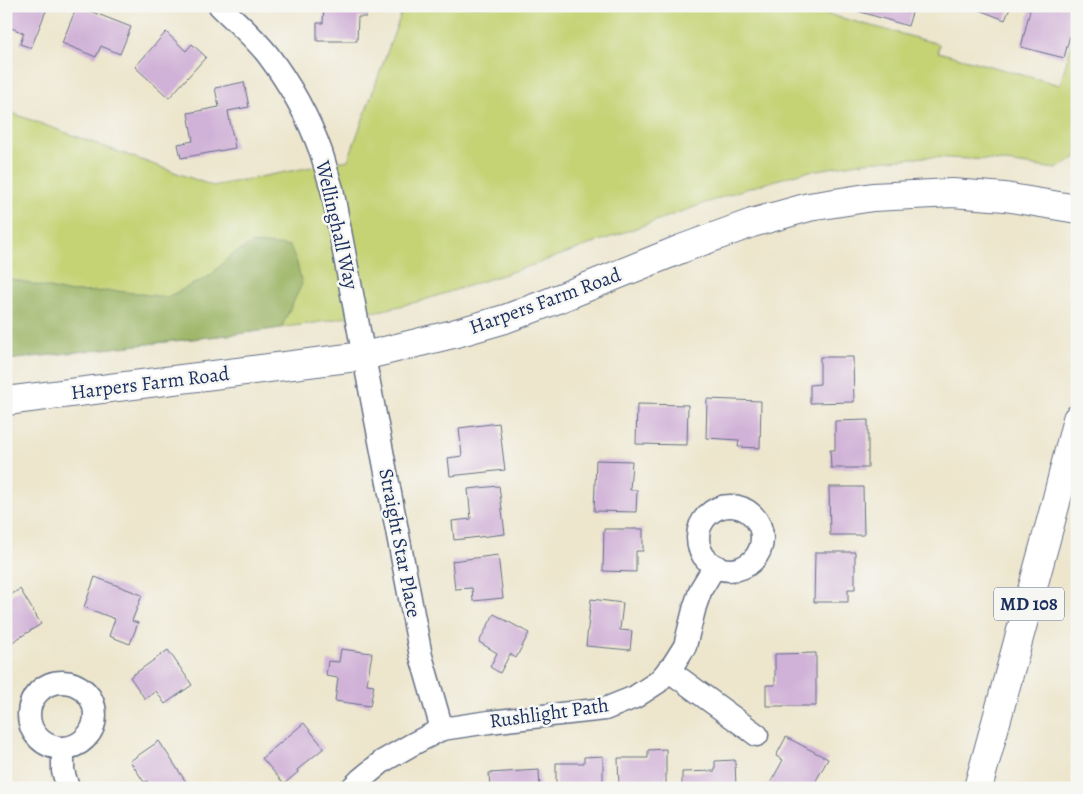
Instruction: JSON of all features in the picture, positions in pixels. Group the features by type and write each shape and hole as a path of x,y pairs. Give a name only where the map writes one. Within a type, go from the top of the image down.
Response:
{"main road":[{"name":"Harpers Farm Road","path":"6,401 364,356 505,319 681,249 752,223 809,207 873,197 952,192 1005,197 1077,208"},
{"name":"MD 108","path":"978,788 1077,419"}],"street":[{"name":"Wellinghall Way","path":"220,6 268,55 304,114 320,151 332,189 364,356"},
{"name":"Straight Star Place","path":"364,356 421,656 442,729"},
{"name":"Rushlight Path","path":"352,788 383,761 442,729 605,709 635,697 658,682 673,665 685,646 701,589 714,566"},
{"path":"668,670 757,735"},
{"path":"63,748 63,771 68,788"}],"green space":[{"path":"404,6 824,6 823,13 939,44 938,52 1060,85 1077,24 1077,157 1056,169 991,160 927,157 864,162 800,173 739,191 533,265 421,301 383,310 315,323 244,333 6,360 6,111 213,186 348,160"},
{"path":"253,243 290,246 297,263 302,284 281,328 6,360 6,278 67,292 117,291 167,297 210,276 230,256"}],"building":[{"path":"6,6 48,6 31,48 20,44 24,33 6,26"},
{"path":"77,6 131,27 120,54 101,46 96,57 62,43"},
{"path":"324,6 366,6 366,17 358,17 357,41 317,41 317,23 323,23"},
{"path":"852,6 914,6 908,26 851,9"},
{"path":"969,6 1011,6 1005,20"},
{"path":"1031,6 1067,6 1077,9 1064,58 1021,47"},
{"path":"166,32 186,51 192,44 206,57 169,98 135,67"},
{"path":"244,82 249,107 228,111 235,148 181,158 178,144 193,141 188,113 219,107 215,88"},
{"path":"820,357 853,357 854,402 810,403 810,385 820,384"},
{"path":"707,399 761,401 760,448 738,447 739,440 706,438"},
{"path":"637,404 688,405 687,445 636,444"},
{"path":"868,420 868,468 831,468 830,450 835,450 835,421"},
{"path":"499,423 505,470 450,476 448,458 462,456 459,428"},
{"path":"596,460 632,461 630,490 637,490 636,512 594,511"},
{"path":"499,486 505,534 454,540 452,521 471,519 468,489"},
{"path":"829,487 863,487 864,535 830,535"},
{"path":"604,529 643,529 643,551 636,551 636,572 603,571"},
{"path":"815,552 855,552 855,589 848,589 848,602 814,602"},
{"path":"498,555 503,598 473,601 472,588 455,589 452,561"},
{"path":"95,577 142,595 132,621 138,623 130,644 109,636 115,619 84,607"},
{"path":"20,589 41,624 6,646 6,598"},
{"path":"591,599 623,603 620,630 632,631 630,650 586,646"},
{"path":"494,614 529,633 516,658 510,654 500,673 490,667 497,653 479,642"},
{"path":"341,649 372,653 367,684 374,685 370,706 335,701 338,678 326,676 328,661 339,662"},
{"path":"168,650 192,685 165,704 156,691 145,699 130,677"},
{"path":"816,653 816,706 766,706 766,685 775,685 775,654"},
{"path":"304,723 324,748 297,770 298,772 284,784 262,758"},
{"path":"786,737 828,759 812,788 768,787 783,760 776,756"},
{"path":"159,741 188,785 184,788 151,788 147,781 144,782 130,761"},
{"path":"666,749 666,788 619,788 618,758 648,758 648,750"},
{"path":"603,756 603,788 556,788 556,763 584,763 584,757"},
{"path":"735,760 736,788 682,788 682,772 715,771 715,761"},
{"path":"539,770 540,788 490,788 489,773"}]}
